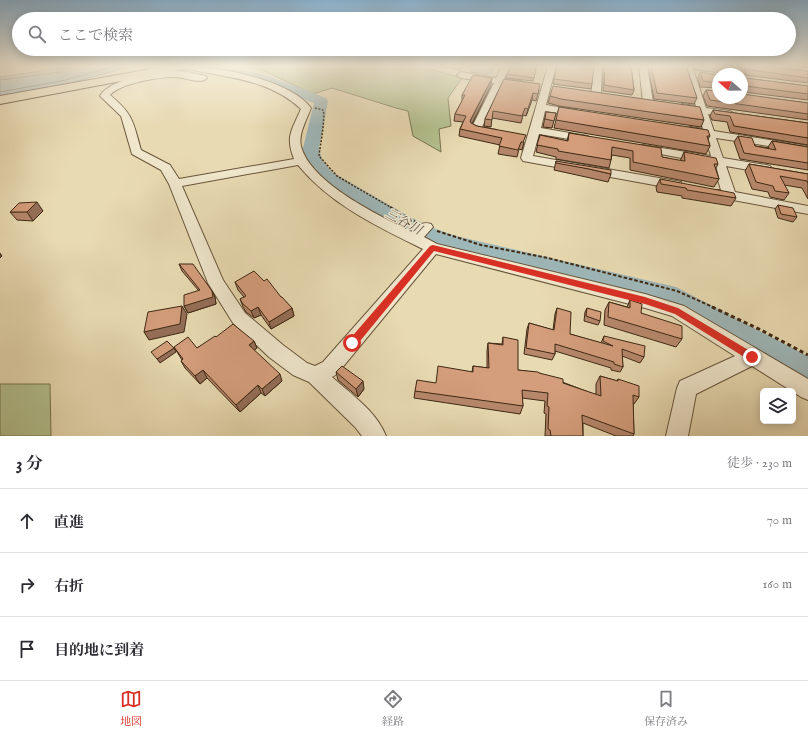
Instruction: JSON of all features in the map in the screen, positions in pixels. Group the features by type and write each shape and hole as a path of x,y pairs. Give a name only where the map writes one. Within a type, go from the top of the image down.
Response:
{"main road":[{"path":"0,100 75,86"}],"street":[{"path":"122,86 107,92 105,96 121,109 126,116 136,152 166,168 175,184 216,283 239,318 282,356 300,369 316,376 363,419 375,436"},
{"path":"275,86 298,99 306,108 296,134 295,146 301,160 310,173 337,196 419,233 433,248 645,301 678,311 808,390"},
{"path":"496,86 476,130 504,134"},
{"path":"537,86 542,87 540,107 530,136 526,158 690,188"},
{"path":"596,95 597,86"},
{"path":"646,86 648,102"},
{"path":"698,86 703,110 729,195"},
{"path":"671,106 740,116"},
{"path":"540,107 587,114"},
{"path":"679,129 808,149"},
{"path":"530,136 596,140"},
{"path":"634,147 778,171"},
{"path":"175,184 301,160"},
{"path":"706,191 808,210"},
{"path":"316,376 330,368 433,248"},
{"path":"677,436 687,388 752,357"}],"path":[{"path":"319,108 323,110 325,115 321,133 319,156 337,176 419,233 548,258 677,291 759,329 808,355"}],"green space":[{"path":"297,86 456,86 448,98 451,126 439,129 441,152 413,136 408,111 332,88 313,94"},
{"path":"0,384 50,384 51,436 0,436"}],"water":[{"path":"0,86 54,86 0,96"}],"building":[{"path":"467,86 488,86 470,121 477,126 526,135 518,150 499,146 502,138 460,129 466,116 455,114 465,95 462,95"},
{"path":"501,86 540,86 538,94 533,93 528,109 525,108 522,116 493,111 492,120 485,119"},
{"path":"553,86 555,86 700,107 704,120 561,99 550,96"},
{"path":"612,86 634,86 634,90"},
{"path":"656,86 693,86 697,98 657,93"},
{"path":"748,86 748,86 808,86 808,94"},
{"path":"706,90 712,90 712,100 710,100"},
{"path":"748,95 808,103 808,114 738,104 748,104"},
{"path":"559,107 708,130 710,136 707,136 710,146 556,120"},
{"path":"713,110 808,123 808,138 734,126 730,116 715,114"},
{"path":"546,112 556,113 554,121 545,119"},
{"path":"569,133 661,148 662,157 684,161 684,152 716,158 718,164 714,164 719,179 633,162 633,151 612,147 611,160 558,151 558,149 537,145 540,135 568,141"},
{"path":"738,136 752,138 755,146 776,150 772,141 808,147 808,163 744,153"},
{"path":"556,161 611,170 611,174 556,163"},
{"path":"749,164 808,174 808,183 807,181 780,176 789,193 775,191 773,186 756,182"},
{"path":"660,179 734,193 736,198 661,184"},
{"path":"37,202 27,212 10,212 19,203"},
{"path":"778,205 793,208 797,217 781,214"},
{"path":"179,264 193,264 212,291 213,297 184,306 184,295 200,290"},
{"path":"254,271 264,281 267,279 292,308 269,322 258,307 251,311 243,304 240,299 246,296 235,282"},
{"path":"630,300 642,304 641,313 682,326 682,339 608,317 609,302 630,308"},
{"path":"182,306 180,324 144,332 148,312"},
{"path":"557,308 571,312 570,334 613,346 603,341 604,336 645,346 644,357 622,349 623,367 614,364 614,362 555,344 555,354 526,348 529,323 554,330"},
{"path":"587,308 601,312 600,321 586,316"},
{"path":"233,324 254,341 249,345 280,374 262,389 258,385 236,405 203,370 195,376 181,361 183,359 174,347 188,337 197,348 215,336 216,337"},
{"path":"503,337 518,340 518,370 538,372 563,379 563,383 601,396 600,376 618,381 618,379 639,386 639,397 633,395 634,434 582,415 583,436 551,436 550,430 548,429 548,393 522,390 523,406 415,391 417,380 436,383 438,366 473,372 473,366 489,368 488,343 503,345"},
{"path":"167,341 174,348 157,359 151,352"},
{"path":"342,366 363,381 356,389 336,372"}],"waterway":[{"name":"三谷川","path":"282,86 321,101 311,148 314,161 326,176 396,218 423,232 452,243 668,294 808,370"}],"route":[{"path":"352,343 433,248 645,301 678,311 752,357"}]}
